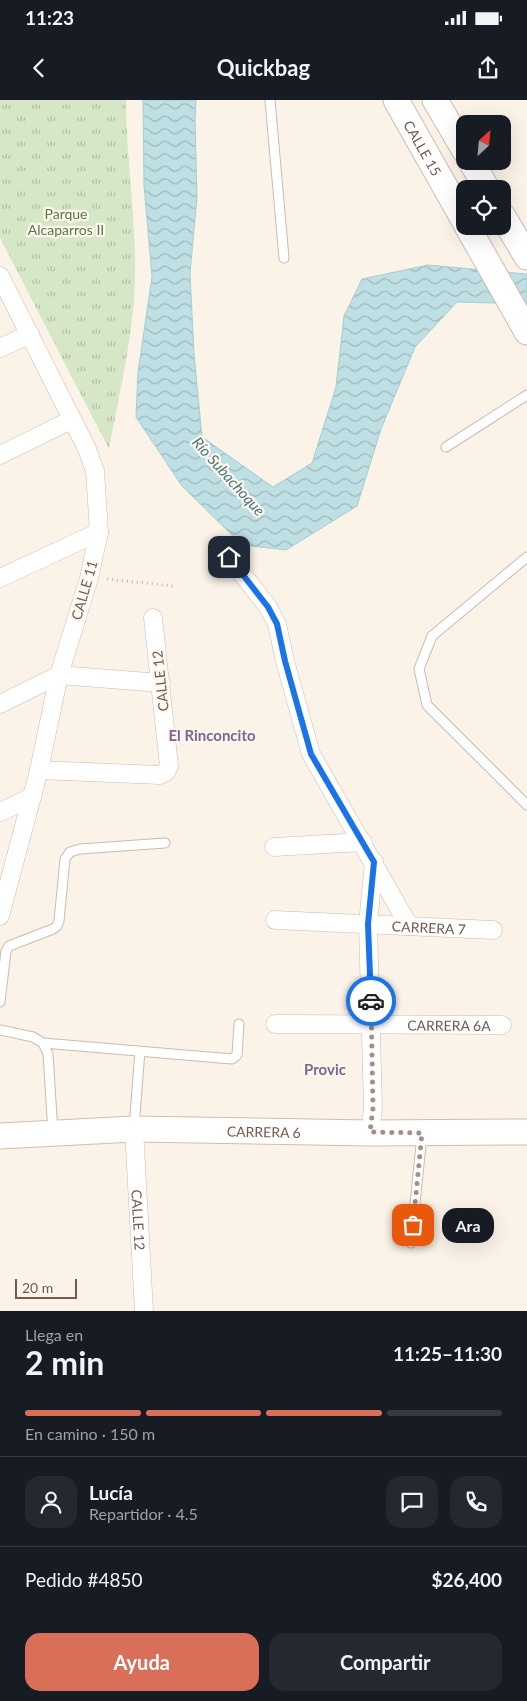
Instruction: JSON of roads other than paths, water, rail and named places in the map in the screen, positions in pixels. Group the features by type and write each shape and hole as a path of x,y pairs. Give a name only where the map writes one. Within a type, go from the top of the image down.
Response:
{"street":[{"name":"CALLE 15","path":"396,100 456,206"},
{"path":"435,100 456,136"},
{"path":"511,230 524,251"},
{"path":"472,235 527,332"},
{"name":"CALLE 11","path":"0,276 87,449 95,471 100,532 89,578 59,675 39,770 0,916"},
{"path":"0,348 30,334"},
{"path":"0,455 71,420"},
{"path":"0,578 100,532"},
{"path":"229,557 268,607 277,624 285,661 311,754 410,926"},
{"name":"CALLE 12","path":"39,770 160,775 166,772 169,766 154,618"},
{"path":"0,704 59,675 161,683"},
{"path":"0,812 32,797"},
{"path":"274,847 363,842"},
{"path":"370,1132 373,1108 368,924 374,862"},
{"name":"CARRERA 7","path":"275,920 493,930"},
{"name":"CARRERA 6A","path":"275,1024 502,1025"},
{"name":"CALLE 12","path":"134,1129 144,1311"},
{"name":"CARRERA 6","path":"0,1136 134,1129 422,1133 527,1132"}],"lane":[{"path":"270,100 284,258"},
{"path":"446,446 527,395"},
{"path":"527,557 432,636 419,669 427,705 527,805"},
{"path":"0,1002 6,951 9,946 53,929 59,921 65,859 70,852 80,849 165,843"},
{"path":"0,1030 33,1037 43,1043 232,1059 237,1055 239,1024"},
{"path":"43,1043 48,1054 53,1133"},
{"path":"134,1129 140,1051"},
{"path":"411,1243 422,1133"}],"water":[{"name":"Río Subachoque","path":"143,100 196,100 197,198 190,273 194,354 202,437 273,487 312,463 336,387 344,316 362,279 428,265 527,274 527,304 457,302 415,347 381,429 357,506 286,550 242,545 182,486 136,417 138,372 152,277 144,185"}],"place":[{"name":"Ara","path":"413,1225"}],"district":[{"name":"El Rinconcito","path":"212,735"},
{"name":"Provic","path":"325,1069"}],"park label":[{"name":"Parque Alcaparros II","path":"66,222"}]}
